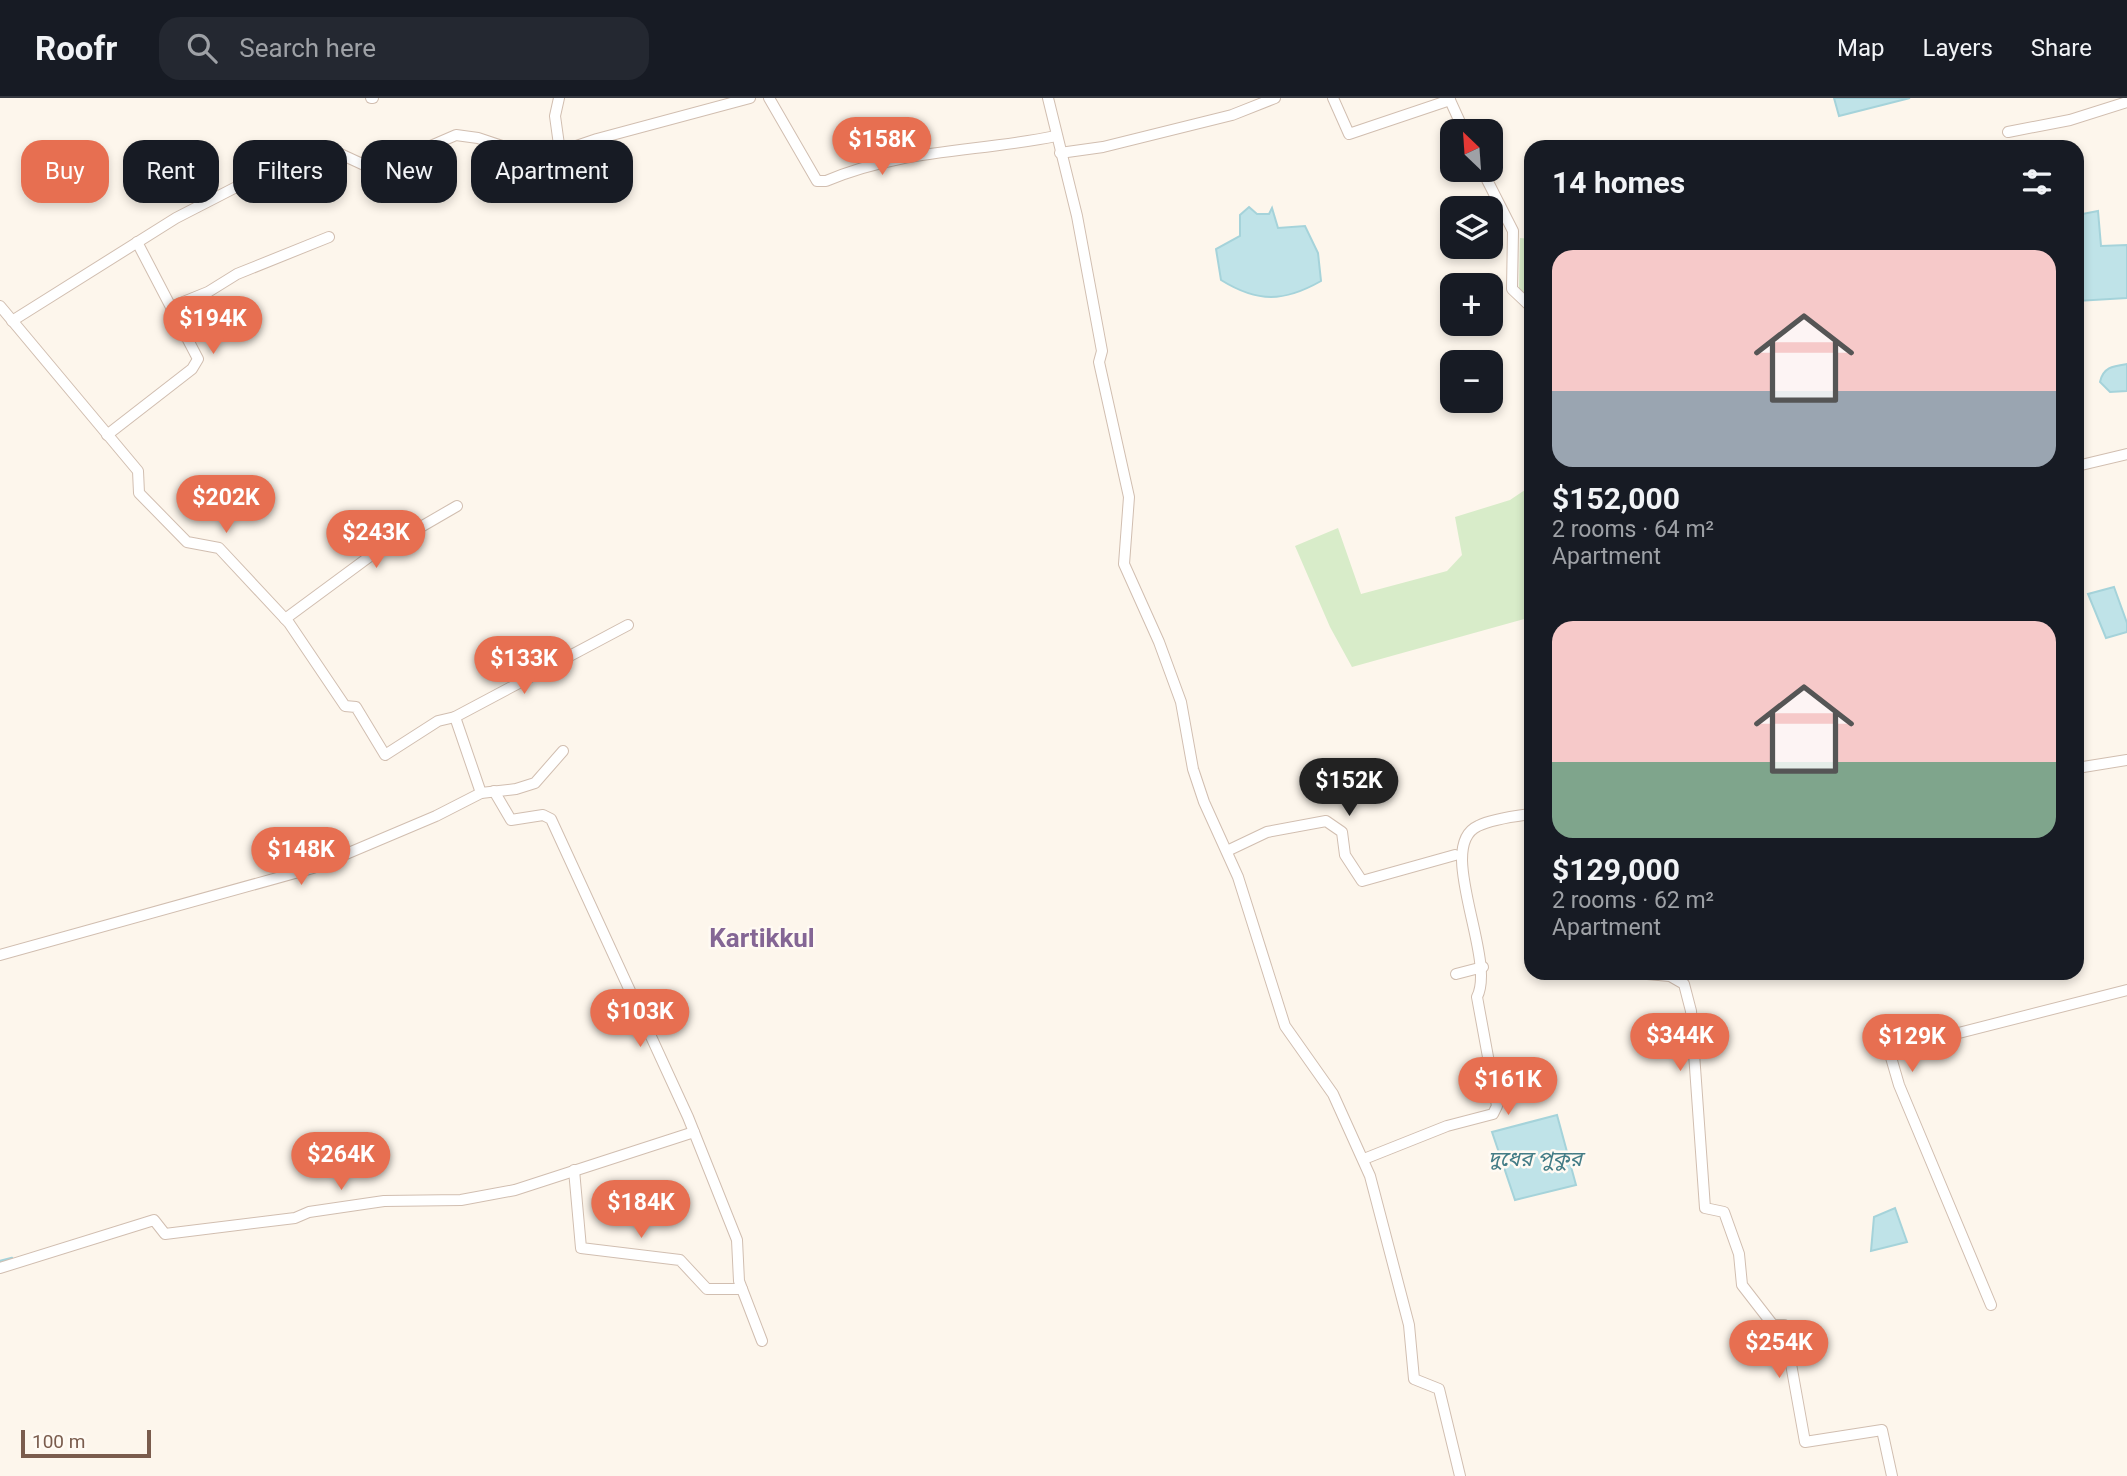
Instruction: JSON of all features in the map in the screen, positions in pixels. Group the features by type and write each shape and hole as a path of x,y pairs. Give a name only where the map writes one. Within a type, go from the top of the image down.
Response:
{"street":[{"path":"558,140 555,116 559,98"},
{"path":"602,140 750,98"},
{"path":"769,98 817,181 826,181 885,160 1013,145 1056,136"},
{"path":"1048,98 1077,216 1102,351 1099,362 1129,497 1124,564 1159,642 1181,702 1194,769 1265,956 1285,1026 1333,1094 1364,1159 1409,1325 1414,1379 1439,1389 1460,1476"},
{"path":"1060,153 1103,147 1249,103 1275,98"},
{"path":"1333,98 1349,134 1449,99 1458,119"},
{"path":"2008,132 2070,120 2127,102"},
{"path":"12,321 137,242 246,182 310,158 336,152 375,170 456,135 484,140"},
{"path":"1488,182 1513,231 1512,289 1524,300"},
{"path":"171,307 208,292 237,274 329,237"},
{"path":"107,435 192,369 198,359 137,242"},
{"path":"0,306 138,471 138,493 187,542 219,548 285,619 345,706 356,707 385,755 438,721 455,716 628,625"},
{"path":"2084,464 2127,454"},
{"path":"285,619 369,557 457,506"},
{"path":"455,716 481,793"},
{"path":"0,955 313,868 436,816 481,793 516,789 536,783 563,751"},
{"path":"2084,767 2127,760"},
{"path":"494,792 511,820 543,815 551,819 694,1132 737,1240 742,1289 762,1341"},
{"path":"1364,1159 1447,1126 1493,1114 1497,1106 1497,1093 1476,997 1481,988 1483,967 1469,910 1460,852 1471,831 1478,825 1524,815"},
{"path":"1227,851 1267,832 1326,821 1342,832 1345,855 1362,881 1455,855"},
{"path":"1456,974 1483,967"},
{"path":"1677,980 1684,984 1688,998 1705,1208 1724,1212 1739,1254 1742,1284 1773,1325 1784,1325 1805,1442 1882,1430 1892,1476"},
{"path":"1991,1305 1899,1085 1890,1054 1905,1047 2127,990"},
{"path":"0,1268 154,1220 165,1234 295,1219 309,1212 384,1201 461,1200 515,1190 694,1132"},
{"path":"574,1170 581,1248 680,1260 707,1289 742,1289"}],"green space":[{"path":"1520,238 1524,238 1524,293 1519,288"},
{"path":"1524,491 1524,619 1352,667 1330,627 1295,546 1338,528 1361,594 1447,571 1462,555 1455,517 1510,500"}],"water":[{"path":"1834,98 1910,98 1839,116"},
{"path":"1249,207 1257,214 1269,214 1272,208 1278,228 1305,226 1318,253 1321,281 1295,293 1271,297 1247,293 1221,280 1216,249 1240,236 1240,215"},
{"path":"2098,211 2101,246 2127,245 2127,298 2084,301 2084,214"},
{"path":"2127,364 2127,391 2110,392 2100,382 2104,373 2113,367"},
{"path":"2114,587 2127,623 2127,632 2106,638 2088,594"},
{"name":"দুধের পুকুর","path":"1557,1115 1576,1185 1515,1200 1492,1132"},
{"path":"1895,1208 1907,1242 1871,1251 1874,1217"}],"waterway":[{"path":"0,1261 12,1258"}],"district":[{"name":"Kartikkul","path":"762,938"}]}
